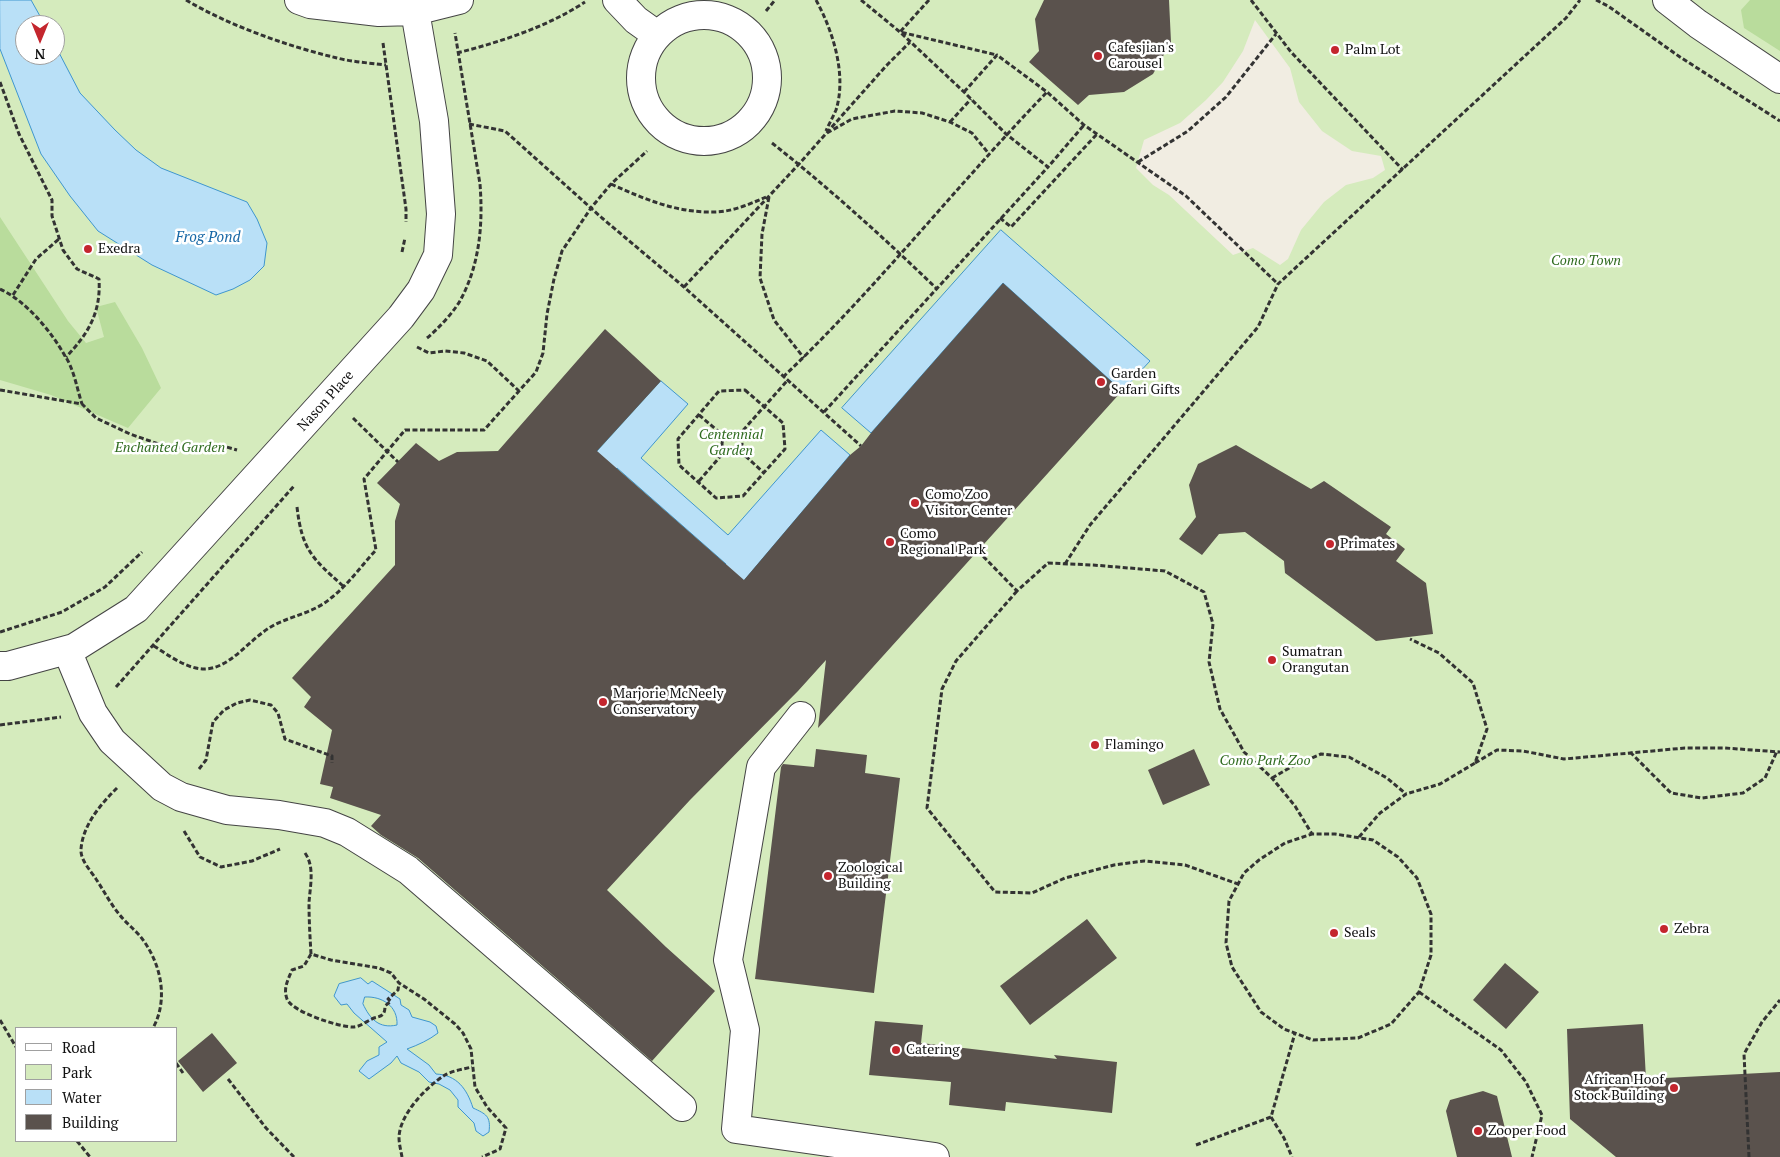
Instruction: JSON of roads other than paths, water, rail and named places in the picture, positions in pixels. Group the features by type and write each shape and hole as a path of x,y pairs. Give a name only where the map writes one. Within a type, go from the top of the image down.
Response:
{"street":[{"path":"299,0 310,4 379,12 415,11 459,0"},
{"path":"617,0 636,20 657,35"},
{"path":"1666,0 1780,79"},
{"name":"Nason Place","path":"0,666 8,666 74,648 136,609 401,317 421,290 438,255 441,214 434,121 415,11"},
{"path":"692,15 712,15 731,20 748,32 760,48 767,76 767,86 761,106 749,122 732,135 711,140 689,139 669,130 653,116 643,96 640,74 645,53 657,35 673,22 692,15"},
{"path":"67,650 93,713 112,741 138,767 162,787 181,796 227,810 279,815 325,823 347,832 408,870 682,1107"},
{"path":"801,716 761,767 728,960 745,1030 736,1129 935,1157"}],"water":[{"name":"Frog Pond","path":"0,0 31,0 39,15 15,15 15,65 65,64 80,93 136,150 161,168 247,202 257,219 267,243 264,266 250,280 216,295 152,265 98,231 70,196 41,154 0,49"},
{"path":"1001,230 1150,361 1122,391 1003,283 871,433 842,408"},
{"path":"661,381 688,404 641,458 728,535 821,430 850,455 720,609 701,593 726,564 617,468 590,499 553,500"},
{"path":"361,978 368,984 372,981 400,999 401,1005 409,1010 412,1017 430,1022 436,1026 438,1033 407,1049 429,1065 436,1074 450,1077 460,1084 468,1095 473,1108 487,1116 489,1132 483,1136 476,1131 474,1123 458,1107 458,1100 450,1090 439,1084 429,1082 419,1072 401,1063 397,1056 391,1063 369,1079 359,1071 367,1061 379,1055 379,1047 387,1042 354,1013 347,1004 341,1005 334,996 339,984","holes":["365,997 383,1000 392,1008 397,1018 397,1025 385,1026 372,1018 363,1004"]}],"place":[{"name":"Palm Lot","path":"1335,50"},
{"name":"Cafesjian's Carousel","path":"1098,56"},
{"name":"Exedra","path":"88,249"},
{"name":"Garden Safari Gifts","path":"1101,382"},
{"name":"Como Zoo Visitor Center","path":"915,503"},
{"name":"Como Regional Park","path":"890,542"},
{"name":"Primates","path":"1330,544"},
{"name":"Sumatran Orangutan","path":"1272,660"},
{"name":"Marjorie McNeely Conservatory","path":"603,702"},
{"name":"Flamingo","path":"1095,745"},
{"name":"Zoological Building","path":"828,876"},
{"name":"Zebra","path":"1664,929"},
{"name":"Seals","path":"1334,933"},
{"name":"Catering","path":"896,1050"},
{"name":"African Hoof Stock Building","path":"1674,1088"},
{"name":"Zooper Food","path":"1478,1131"}],"park label":[{"name":"Como Town","path":"1586,261"},
{"name":"Centennial Garden","path":"731,444"},
{"name":"Enchanted Garden","path":"170,448"},
{"name":"Como Park Zoo","path":"1265,761"}]}
